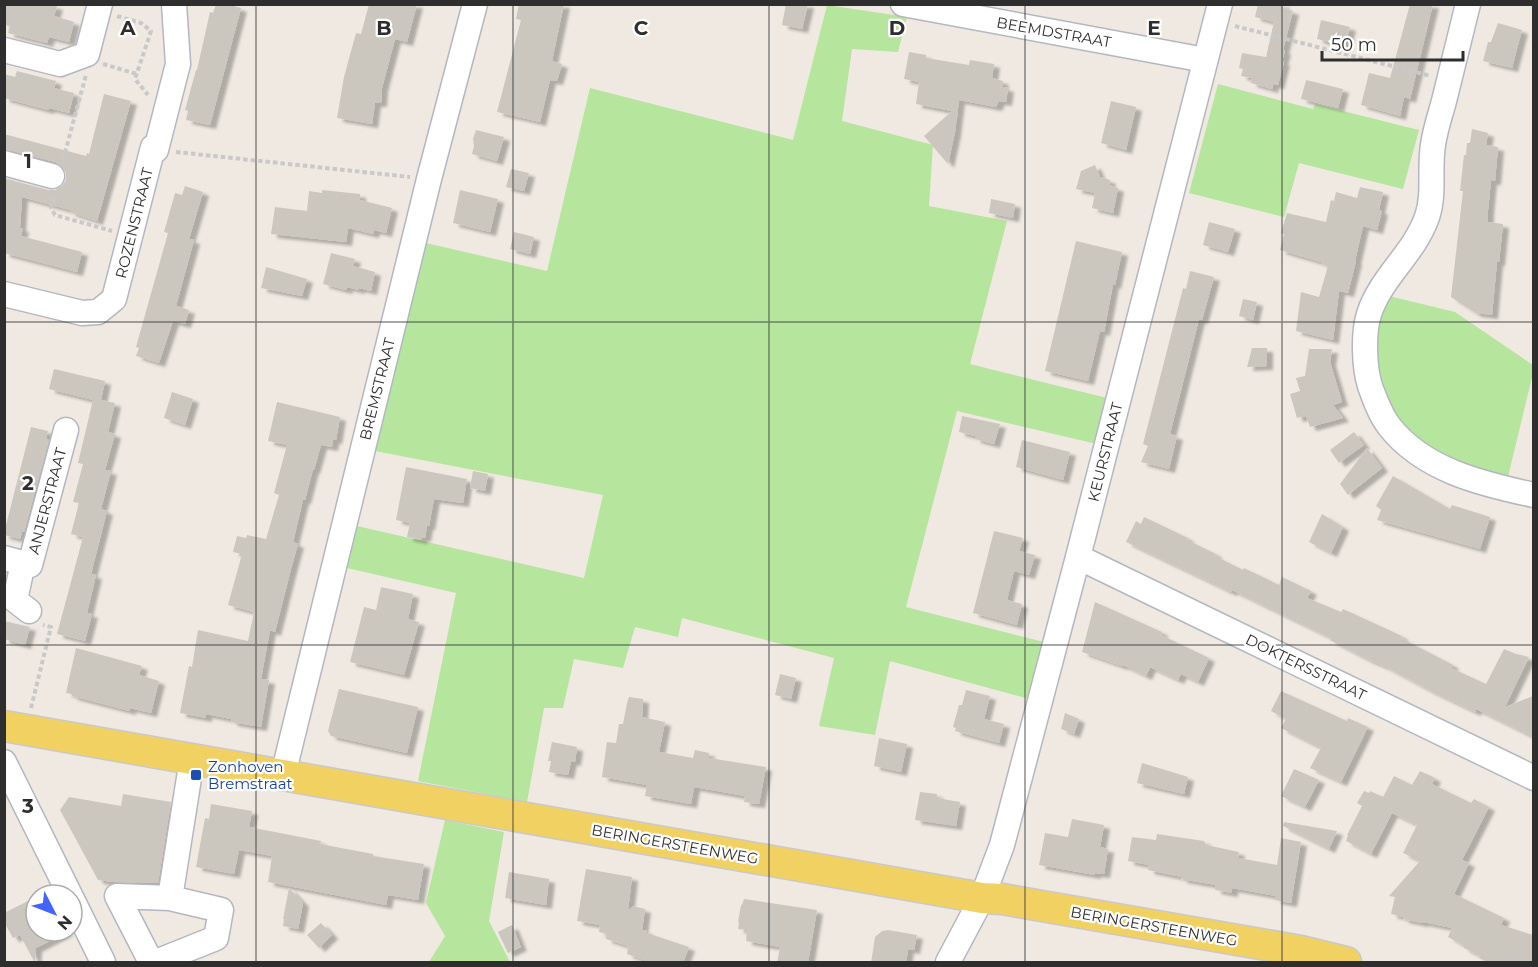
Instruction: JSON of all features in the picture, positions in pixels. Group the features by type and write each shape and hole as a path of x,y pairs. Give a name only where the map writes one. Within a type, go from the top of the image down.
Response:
{"main road":[{"name":"BERINGERSTEENWEG","path":"10,728 982,898 1002,899 1290,949 1346,963"}],"street":[{"name":"ROZENSTRAAT","path":"4,294 82,313 98,312 114,299 153,147 156,150 178,64 174,4"},
{"name":"BREMSTRAAT","path":"283,775 429,179 475,4"},
{"name":"BEEMDSTRAAT","path":"903,4 1205,60"},
{"path":"1468,4 1432,146 1432,192 1427,217 1415,242 1378,294 1368,316 1365,345 1366,374 1377,406 1388,425 1402,440 1432,463 1480,482 1533,495"},
{"path":"4,50 60,64 88,57 100,7"},
{"name":"KEURSTRAAT","path":"948,963 982,898 1002,845 1217,13"},
{"path":"4,163 56,177"},
{"name":"ANJERSTRAAT","path":"29,611 15,600 14,561 30,565 66,430"},
{"name":"DOKTERSSTRAAT","path":"1078,556 1533,778"},
{"path":"170,898 192,759"},
{"path":"4,762 64,883"},
{"path":"151,963 117,896 170,898 221,910 216,938 156,963"},
{"path":"84,925 101,961"}],"path":[{"path":"100,7 141,22 151,31 135,79 165,116"},
{"path":"1217,13 1449,81"},
{"path":"130,236 56,215 51,208 56,177 88,57 137,74"},
{"path":"156,150 429,179"},
{"path":"10,728 51,627 29,621 29,611"}],"green space":[{"path":"827,5 907,17 898,52 852,49 842,121 933,145 929,206 1007,221 970,364 1111,399 1101,445 957,411 906,607 1048,643 1033,700 890,661 875,735 819,726 834,658 682,618 678,637 635,627 623,668 574,659 563,708 544,708 527,802 418,781 456,593 347,568 357,526 584,578 603,495 375,451 426,243 547,271 590,88 793,140"},
{"path":"1218,84 1313,109 1315,104 1419,130 1403,189 1299,163 1284,217 1189,193"},
{"path":"1389,296 1455,312 1533,365 1507,481 1438,456 1411,436 1393,410 1378,383 1374,354 1381,313"},
{"path":"445,820 504,832 489,921 510,962 429,962 445,936 426,903"}],"building":[{"path":"4,4 57,6 54,16 74,22 69,42 49,37 47,43 8,33 10,26 4,25"},
{"path":"216,4 241,8 210,125 186,120 188,111 185,110 210,12 213,13"},
{"path":"369,4 417,4 407,42 395,39 382,88 381,103 375,103 372,124 337,118 344,77 356,33 361,34"},
{"path":"519,4 564,4 552,61 562,64 557,81 550,80 540,122 497,112 521,20 516,19"},
{"path":"786,4 808,4 802,29 782,25"},
{"path":"1258,4 1284,4 1283,8 1293,11 1283,50 1285,51 1282,61 1284,62 1278,85 1273,84 1272,89 1251,83 1252,78 1241,76 1243,69 1239,68 1242,53 1266,57 1274,22 1255,17"},
{"path":"1410,4 1433,4 1410,99 1404,97 1400,116 1361,105 1369,73 1390,78"},
{"path":"1321,20 1350,27 1345,46 1317,39"},
{"path":"1498,23 1522,30 1512,68 1483,61 1488,42 1491,42"},
{"path":"909,52 926,55 926,58 969,65 970,60 994,64 992,78 1003,81 1002,87 1008,88 1006,102 999,101 996,107 959,100 948,164 924,136 952,111 916,104 919,82 904,79"},
{"path":"17,71 56,81 54,88 74,93 69,113 4,98 4,74 15,77"},
{"path":"1306,80 1343,89 1338,108 1301,99"},
{"path":"104,94 131,101 97,221 70,212 70,210 22,197 21,236 82,252 77,272 4,253 4,178 55,190 66,180 66,173 56,162 4,149 4,134 86,156 87,153 89,154"},
{"path":"1111,101 1136,107 1126,150 1101,143"},
{"path":"1472,129 1488,133 1486,145 1498,147 1495,181 1491,181 1488,222 1503,224 1492,315 1476,313 1451,297 1463,191 1460,191 1464,155 1466,155 1467,143 1470,143"},
{"path":"476,130 504,137 497,161 472,154"},
{"path":"1095,165 1100,177 1110,180 1109,185 1118,188 1113,213 1092,208 1095,193 1076,189 1081,171"},
{"path":"511,169 529,173 524,191 506,187"},
{"path":"185,186 203,192 189,239 194,240 176,306 189,310 185,324 173,321 159,363 136,356 139,348 136,347 168,233 164,232 175,193 182,195"},
{"path":"1360,187 1383,192 1379,210 1382,211 1377,230 1363,226 1348,293 1339,291 1333,340 1296,331 1301,292 1319,297 1328,266 1280,250 1284,234 1281,233 1287,213 1326,222 1331,200 1334,201 1336,192 1357,198"},
{"path":"322,190 360,194 360,200 392,208 386,233 374,230 373,234 348,228 346,242 271,234 275,207 307,211 309,191 322,193"},
{"path":"460,190 498,199 490,232 453,223"},
{"path":"991,199 1015,204 1013,218 989,213"},
{"path":"1209,222 1235,229 1228,252 1203,245"},
{"path":"514,232 534,237 530,254 510,249"},
{"path":"1076,241 1122,252 1104,332 1100,331 1088,381 1045,371"},
{"path":"331,253 355,259 353,266 375,272 371,291 347,287 346,290 323,284"},
{"path":"266,267 307,279 302,296 261,288"},
{"path":"1190,271 1214,277 1202,320 1199,319 1170,434 1177,436 1169,469 1141,462 1148,446 1143,444 1183,288 1186,289"},
{"path":"1243,299 1257,302 1253,320 1239,316"},
{"path":"1252,348 1267,348 1267,366 1247,367"},
{"path":"1309,349 1332,349 1330,362 1342,402 1333,405 1343,418 1310,427 1306,416 1297,418 1290,394 1300,391 1296,378 1305,376"},
{"path":"54,369 105,381 101,400 115,403 108,432 115,434 105,470 111,471 101,509 107,511 91,574 96,575 87,613 92,614 85,641 57,634 83,537 71,534 79,503 73,502 83,464 78,463 93,400 49,389"},
{"path":"172,392 193,399 185,425 164,418"},
{"path":"277,402 340,417 336,440 333,440 332,447 321,445 305,500 303,500 293,542 298,544 275,632 270,630 261,679 269,680 261,727 232,722 231,719 206,714 206,718 180,713 189,666 192,667 198,630 248,641 254,612 228,605 242,554 233,552 237,536 246,538 247,535 266,539 279,495 274,493 287,445 268,441"},
{"path":"962,416 1000,424 994,444 959,432"},
{"path":"31,427 48,431 46,439 49,440 24,532 20,539 4,535 4,533"},
{"path":"1354,432 1364,445 1339,463 1330,450"},
{"path":"1022,440 1070,452 1063,480 1016,467"},
{"path":"1367,448 1382,468 1348,495 1340,484"},
{"path":"406,467 467,479 463,503 434,499 429,526 427,526 425,538 422,537 421,540 407,537 410,523 396,520"},
{"path":"473,471 488,474 485,491 470,488"},
{"path":"1393,476 1450,509 1452,505 1490,517 1480,549 1377,520 1381,510 1376,506"},
{"path":"1322,514 1343,527 1331,553 1309,542"},
{"path":"1144,517 1188,538 1187,540 1243,570 1244,568 1279,585 1282,577 1311,591 1307,598 1341,612 1343,609 1402,636 1401,638 1453,665 1451,668 1486,684 1504,649 1529,657 1505,707 1533,696 1533,737 1476,709 1475,712 1431,691 1330,640 1331,638 1126,542 1136,521 1141,524"},
{"path":"994,531 1023,538 1019,551 1035,555 1029,575 1014,571 1007,600 1022,604 1017,625 973,613"},
{"path":"381,587 413,594 408,619 419,622 404,675 350,662 364,607 376,610"},
{"path":"1095,602 1162,632 1161,635 1209,658 1198,682 1181,674 1178,680 1150,667 1146,676 1123,665 1082,652"},
{"path":"4,621 30,627 25,645 4,639"},
{"path":"76,648 142,666 139,675 159,681 151,713 130,708 130,711 66,693"},
{"path":"780,674 796,678 791,699 775,695"},
{"path":"339,689 418,707 407,753 331,736 328,731"},
{"path":"966,690 990,696 984,719 1004,724 999,743 955,731 956,728 953,727"},
{"path":"1281,691 1347,721 1348,718 1368,727 1341,782 1310,768 1321,748 1281,728 1286,719 1271,711"},
{"path":"629,697 643,699 642,717 665,722 659,752 693,758 695,750 709,753 709,758 766,767 759,804 744,802 745,796 694,787 691,804 645,796 647,785 602,777 607,742 616,743 619,724 623,724"},
{"path":"1065,713 1079,719 1074,734 1061,729"},
{"path":"879,738 907,744 901,772 874,766"},
{"path":"552,742 577,747 575,762 571,761 568,775 549,772 551,761 548,761"},
{"path":"1142,763 1188,777 1184,794 1137,783"},
{"path":"1294,769 1319,780 1305,807 1281,796"},
{"path":"1420,771 1435,778 1432,784 1471,803 1474,799 1489,807 1462,860 1469,863 1454,894 1504,918 1501,925 1533,935 1533,963 1489,963 1448,937 1452,928 1403,919 1403,917 1391,914 1395,897 1389,896 1420,861 1403,853 1417,825 1392,813 1371,854 1346,841 1362,806 1357,803 1364,791 1369,793 1370,791 1383,797 1394,776 1412,785"},
{"path":"920,792 937,794 937,798 960,802 956,826 915,820"},
{"path":"123,794 171,802 158,883 98,880 60,810 69,797 121,806"},
{"path":"211,804 252,811 249,827 321,841 320,844 373,854 373,856 424,864 418,900 388,895 386,905 268,882 272,856 239,850 234,874 196,867 205,818 209,819"},
{"path":"1072,819 1104,825 1100,847 1108,849 1104,874 1095,873 1095,875 1039,865 1045,833 1068,837"},
{"path":"1284,822 1337,831 1329,849 1283,826"},
{"path":"1157,834 1204,841 1206,845 1239,852 1238,858 1277,865 1281,838 1301,842 1291,903 1275,900 1276,896 1232,888 1232,893 1215,890 1216,885 1148,870 1149,865 1128,861 1132,837 1156,840"},
{"path":"586,869 632,877 628,911 633,906 645,909 642,930 689,947 683,963 653,963 627,954 628,946 606,939 607,934 599,932 600,925 577,921"},
{"path":"509,872 549,879 546,905 505,898"},
{"path":"289,888 303,903 298,929 283,926"},
{"path":"744,899 817,910 808,963 777,963 780,947 746,941 747,930 738,929"},
{"path":"24,903 24,942 20,935 13,938 4,922 4,913"},
{"path":"321,923 332,935 319,948 307,935"},
{"path":"512,925 521,947 508,953 498,932"},
{"path":"882,931 917,935 914,950 908,949 906,963 871,963 875,937"},
{"path":"24,943 46,943 36,948 35,963"}],"place":[{"name":"Zonhoven Bremstraat","path":"196,775"}]}
